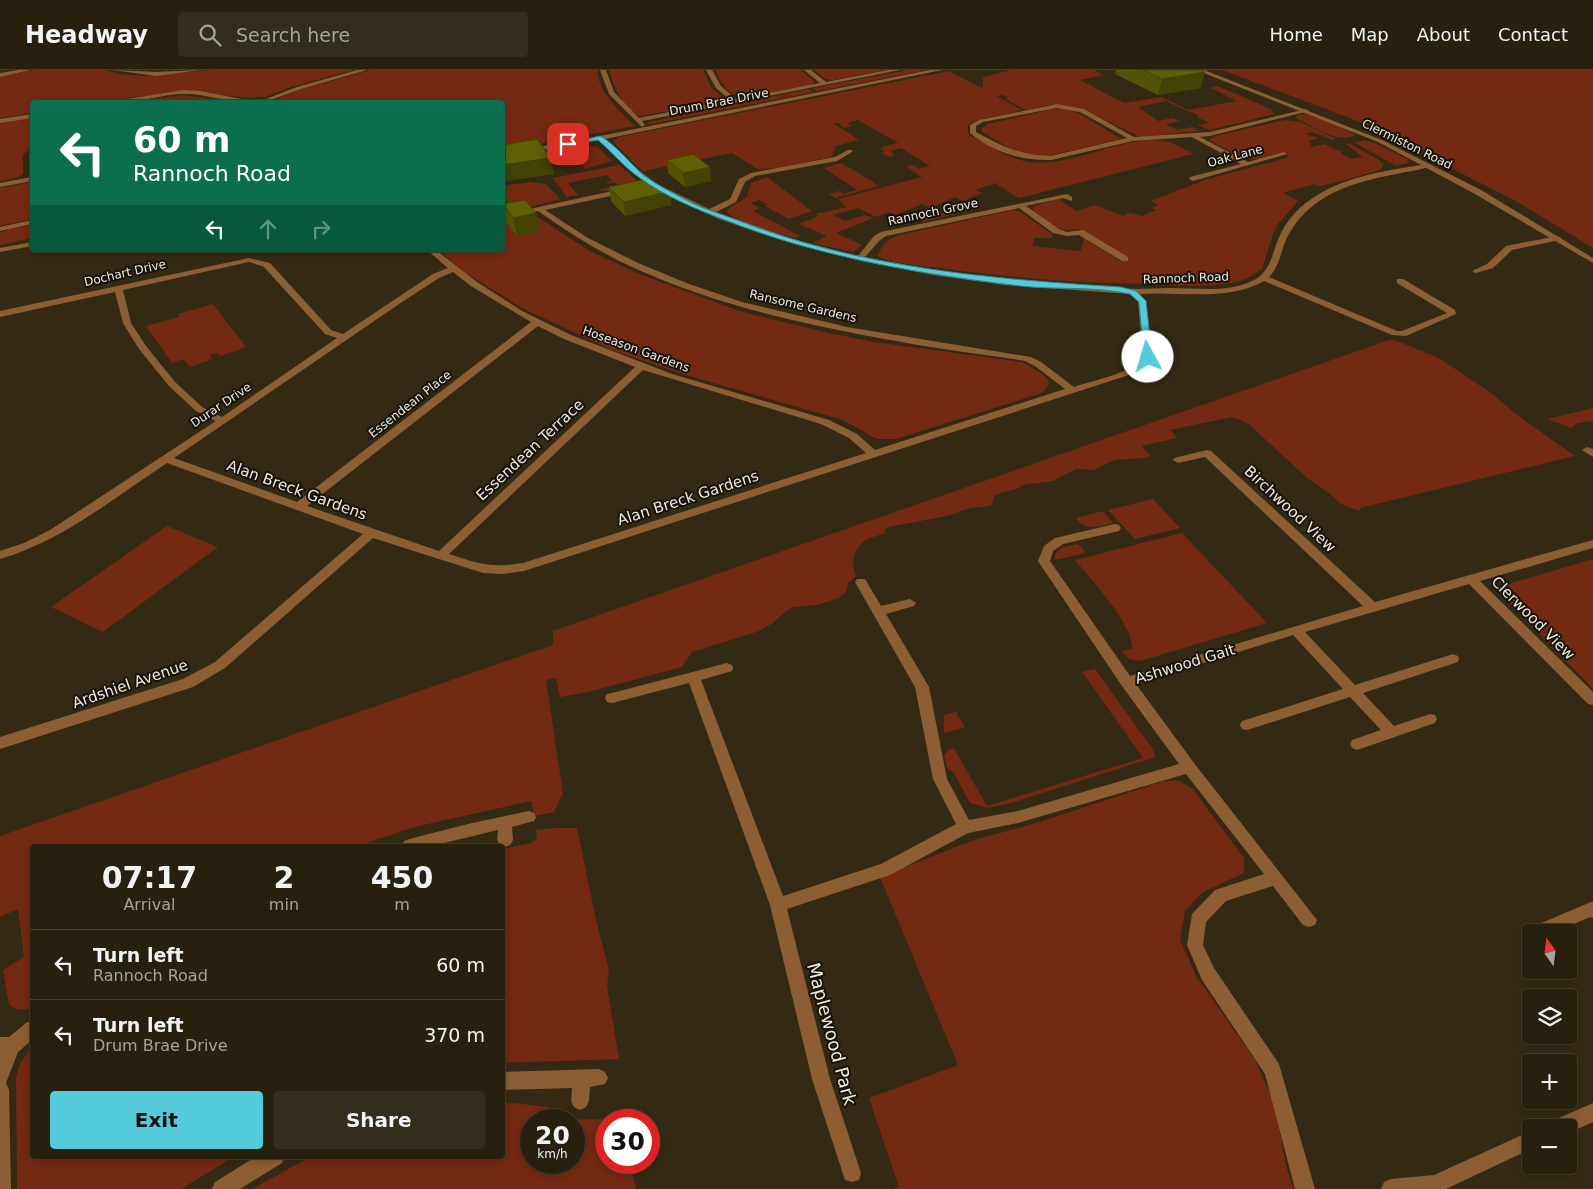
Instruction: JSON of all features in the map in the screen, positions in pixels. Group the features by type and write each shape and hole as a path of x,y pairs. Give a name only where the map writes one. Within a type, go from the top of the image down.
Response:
{"street":[{"path":"0,75 27,70"},
{"path":"116,70 156,74 198,70"},
{"path":"266,100 299,88 364,70"},
{"path":"603,70 611,93 646,128"},
{"path":"709,70 718,87 734,101"},
{"path":"807,70 826,84"},
{"name":"Drum Brae Drive","path":"637,120 897,70"},
{"name":"Drum Brae Drive","path":"505,154 600,138 939,70"},
{"name":"Clermiston Road","path":"1199,70 1306,110 1380,141 1486,196 1593,261"},
{"path":"127,100 183,92 242,100"},
{"path":"1133,139 1082,110 1070,107 1046,107 981,121 972,125 973,133 1013,155 1026,158 1051,158 1133,139 1194,136 1306,110"},
{"path":"0,121 30,116"},
{"path":"1194,136 1247,164"},
{"name":"Rannoch Road","path":"600,138 631,168 653,184 687,203 790,241 860,258 921,270 1004,282 1133,292 1232,289 1250,285 1264,278"},
{"path":"710,212 733,200 742,181 753,174 837,159 850,151"},
{"name":"Oak Lane","path":"1192,179 1284,154"},
{"path":"1400,281 1452,312 1452,314 1403,334 1395,333 1264,278 1274,268 1286,231 1320,195 1359,179 1428,166"},
{"path":"0,185 30,179"},
{"path":"505,216 653,184"},
{"name":"Rannoch Grove","path":"860,258 877,238 884,234 1064,196 1069,199"},
{"path":"1020,206 1056,231 1067,234 1080,232 1125,259"},
{"name":"Ransome Gardens","path":"539,209 568,231 629,264 724,300 796,319 885,337 1028,359 1038,364 1072,390"},
{"path":"0,229 30,222"},
{"path":"1476,270 1490,266 1509,248 1557,238"},
{"path":"0,250 30,244"},
{"name":"Hoseason Gardens","path":"433,252 452,269 510,308 573,340 640,367 825,422 853,436 873,454"},
{"name":"Dochart Drive","path":"0,314 249,260 267,265 328,332 345,338"},
{"name":"Durar Drive","path":"0,555 28,546 54,533 167,459 421,285 452,269"},
{"path":"118,288 127,323 142,347 172,384 199,409 223,421"},
{"name":"Alan Breck Gardens","path":"167,459 371,533 484,569 503,570 524,567 1144,366 1148,357 1142,301 1133,292"},
{"name":"Essendean Place","path":"299,506 536,322"},
{"name":"Essendean Terrace","path":"441,555 640,367"},
{"name":"Birchwood View","path":"1178,460 1207,453 1373,608"},
{"path":"1115,528 1059,541 1048,549 1044,561 1127,682"},
{"name":"Ardshiel Avenue","path":"0,743 188,683 220,665 371,533"},
{"name":"Ashwood Gait","path":"1309,920 1188,767 1127,682 1296,630 1593,544"},
{"name":"Clerwood View","path":"1472,580 1593,700"},
{"path":"860,582 879,611 922,687 926,699 940,779 965,827"},
{"path":"879,611 910,603"},
{"path":"1296,630 1391,732"},
{"path":"1247,725 1453,659"},
{"path":"612,698 727,668"},
{"name":"Maplewood Park","path":"692,677 778,905 821,1079 852,1173"},
{"path":"1356,744 1430,719"},
{"path":"778,905 885,870 965,827 1018,817 1188,767"},
{"path":"417,844 529,817"},
{"path":"505,822 506,840"},
{"path":"1275,878 1220,896 1198,919 1195,945 1208,974 1273,1070 1306,1189"},
{"path":"1556,924 1591,909 1593,911"},
{"path":"0,1077 6,1046 30,1030"},
{"path":"580,1101 581,1078"},
{"path":"505,1081 600,1078"},
{"path":"0,1090 1,1189"},
{"path":"1577,1119 1593,1112"},
{"path":"1392,1189 1435,1184 1522,1144"},
{"path":"222,1189 270,1159"}],"shaded area":[{"path":"33,70 105,70 119,74 143,76 211,70 353,70 291,87 266,97 249,98 185,91 115,100 30,100 30,113 0,118 0,76"},
{"path":"371,70 597,70 606,94 616,108 635,126 505,151 505,100 273,100 302,89"},
{"path":"609,70 703,70 711,87 724,99 719,102 640,116 629,109 624,103 616,90"},
{"path":"716,70 801,70 815,82 810,85 741,97 736,96 725,87"},
{"path":"815,70 885,70 833,80 825,79"},
{"path":"908,70 926,70 817,91 813,88"},
{"path":"1012,70 1094,70 1103,75 1080,80 1124,103 1162,97 1188,110 1237,101 1211,88 1217,86 1271,109 1274,113 1210,130 1197,125 1209,123 1197,117 1199,116 1166,101 1138,107 1158,121 1172,118 1180,121 1166,124 1177,130 1192,127 1199,131 1140,137 1081,108 1054,104 1026,110 1005,99 1008,98 1003,95 996,96 1022,110 978,120 968,125 968,134 1013,158 1030,162 1064,160 1132,142 1149,140 1176,144 1193,154 1019,198 995,183 976,190 982,193 963,201 955,197 930,208 922,204 896,215 889,212 876,217 858,208 833,215 845,221 865,215 873,218 836,233 863,245 853,252 813,243 827,236 799,224 818,216 816,214 846,207 838,199 922,177 906,167 912,165 919,169 930,166 901,148 890,151 895,155 889,157 882,153 885,152 879,148 898,143 858,120 847,123 851,126 845,128 838,123 833,123 859,140 836,146 831,157 781,168 757,169 732,153 643,171 613,142 619,137 949,71 981,88 983,87 983,77"},
{"path":"1222,70 1593,70 1593,248 1514,200 1449,167 1405,139"},
{"path":"809,89 813,92 651,124 645,123"},
{"path":"183,95 222,100 143,100"},
{"path":"1066,109 1080,114 1120,138 1044,157 1018,153 982,132 982,129 988,124 1049,110"},
{"path":"1306,114 1337,125 1355,135 1341,138 1333,136 1296,118 1297,115"},
{"path":"30,117 30,149 23,155 23,174 0,181 0,123"},
{"path":"1285,120 1301,122 1336,139 1332,140 1313,132 1305,134 1319,138 1308,141 1312,144 1308,146 1324,144 1353,159 1363,157 1346,144 1350,144 1378,159 1384,165 1380,170 1326,185 1319,186 1314,184 1283,193 1298,201 1278,224 1262,269 1240,281 1221,285 1190,286 1044,279 992,275 908,264 890,261 877,256 885,242 899,235 1013,210 1021,212 1053,235 1052,238 1034,238 1032,246 1081,251 1084,238 1120,261 1128,258 1078,229 1066,230 1055,226 1034,212 1032,207 1058,199 1077,211 1095,205 1123,216 1130,213 1142,216 1156,210 1152,208 1158,205 1150,201 1205,180 1290,157 1281,153 1256,159 1243,158 1209,140 1215,136"},
{"path":"1364,140 1375,143 1407,159 1408,163 1396,166 1355,143"},
{"path":"585,145 598,147 612,161 585,169 568,148"},
{"path":"842,163 879,186 835,198 829,194 839,191 843,194 857,190 824,168"},
{"path":"619,165 636,180 618,189 598,190 619,186 616,182 608,184 606,182 612,181 607,175 568,183 578,195 567,197 553,178"},
{"path":"767,177 812,211 789,219 765,206 768,205 759,200 750,203 760,208 753,211 800,236 796,238 760,228 727,213 729,208 747,197 751,183"},
{"path":"30,182 30,219 0,226 0,188"},
{"path":"531,182 546,184 560,199 509,212 505,201 505,186"},
{"path":"951,209 953,215 921,222 923,214 934,210 941,213"},
{"path":"536,216 588,250 639,274 739,311 874,342 1022,362 1044,375 1049,385 1042,393 896,439 877,439 843,420 686,375 614,351 524,309 464,272 441,252 505,252 505,219"},
{"path":"30,225 30,238 0,245 0,233 9,229"},
{"path":"213,304 246,347 221,356 217,353 210,355 213,359 190,367 183,359 172,363 146,326 179,317 178,314"},
{"path":"1392,339 1439,358 1494,395 1513,412 1575,456 1360,508 1359,511 1341,504 1307,478 1250,425 1232,417 1170,430 1177,438 1142,446 1150,455 1146,458 1114,460 1095,470 1076,469 1053,481 1023,485 995,495 991,506 970,508 947,516 893,526 885,529 884,534 863,542 858,547 853,559 856,576 848,583 846,592 838,598 818,605 793,607 773,623 759,631 692,652 682,667 588,692 560,697 556,678 546,680 563,793 554,812 534,816 531,801 414,827 364,844 30,844 30,1008 20,1009 9,1005 3,970 24,957 18,909 0,917 0,836 553,645 553,631"},
{"path":"1593,408 1593,421 1577,423 1571,428 1547,419"},
{"path":"1153,499 1180,528 1135,539 1108,510"},
{"path":"1103,511 1113,523 1088,527 1076,518"},
{"path":"167,526 218,547 103,632 51,607"},
{"path":"1182,533 1267,623 1140,661 1129,659 1121,651 1132,649 1131,640 1126,628 1110,603 1075,560"},
{"path":"1078,544 1086,553 1055,560 1059,550"},
{"path":"1593,559 1593,689 1505,598 1505,585"},
{"path":"1095,669 1152,748 1155,755 1152,758 1011,803 988,808 970,803 954,773 947,768 944,755 954,748 987,806 1143,758 1082,672"},
{"path":"956,712 965,727 944,733 944,715"},
{"path":"1164,781 1179,781 1192,788 1244,858 1244,873 1203,892 1185,911 1180,940 1196,976 1255,1060 1274,1102 1286,1165 1293,1189 894,1189 899,1187 869,1098 958,1065 880,877 971,841 1040,822"},
{"path":"577,828 596,920 609,970 607,986 619,1059 505,1063 505,849 531,843 537,839 536,830"},
{"path":"30,1049 30,1159 230,1159 181,1189 17,1189 16,1077 20,1064"},
{"path":"513,1103 548,1107 548,1109 520,1109 520,1174 585,1174 585,1119 595,1119 595,1174 632,1174 636,1189 252,1189 307,1159 505,1159 505,1104"}],"building":[{"path":"1143,70 1201,70 1205,72 1162,79"},
{"path":"537,139 551,158 505,165 505,144"},
{"path":"693,154 710,167 683,173 667,160"},
{"path":"646,179 670,191 624,202 609,187"},
{"path":"525,200 536,213 513,218 505,207 505,204"}],"route":[{"path":"568,144 600,138 642,176 687,203 754,229 808,246 893,265 1004,282 1133,292 1142,301 1148,357"}]}
